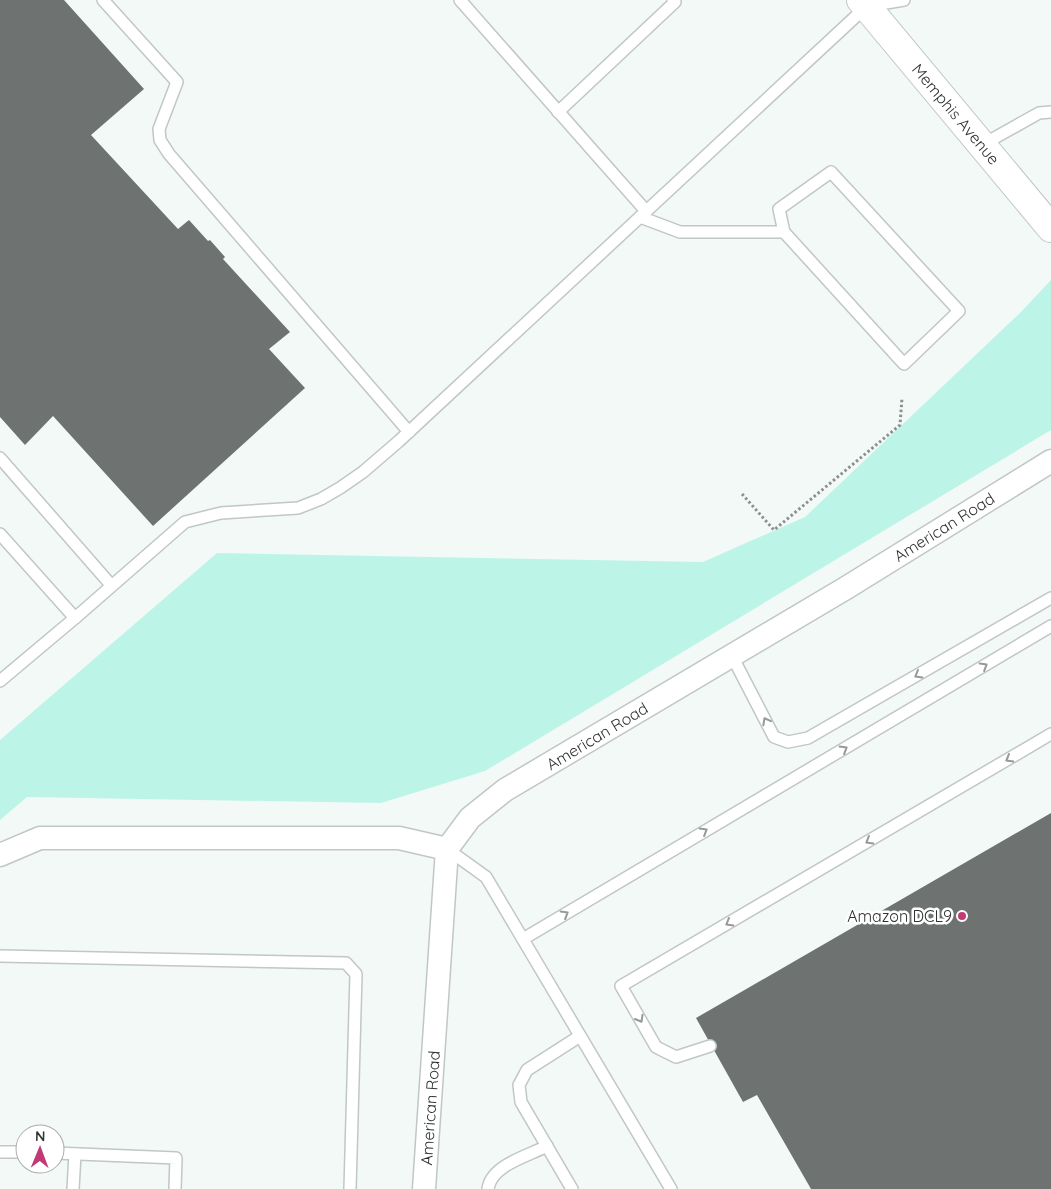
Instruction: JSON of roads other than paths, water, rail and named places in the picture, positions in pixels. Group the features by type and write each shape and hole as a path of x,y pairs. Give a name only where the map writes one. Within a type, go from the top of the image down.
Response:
{"main road":[{"name":"Memphis Avenue","path":"866,2 1051,228"}],"street":[{"name":"American Road","path":"424,1189 447,849 470,818 505,790 732,656 1051,460"},
{"path":"0,855 40,838 399,838 447,849"}],"lane":[{"path":"102,0 177,82 160,129 160,140 169,154 409,432"},
{"path":"460,0 558,112 643,214 680,232 784,232 904,364 959,311 831,172 779,209 784,232"},
{"path":"558,112 675,2 673,0"},
{"path":"0,681 185,522 212,514 298,508 321,499 363,472 409,432 643,214 866,2 904,0"},
{"path":"982,145 1038,113 1051,112"},
{"path":"0,458 111,585"},
{"path":"0,534 75,618"},
{"path":"732,656 774,737 788,742 808,738 1051,598"},
{"path":"523,939 1051,626"},
{"path":"710,1046 676,1057 656,1046 621,986 1051,734"},
{"path":"447,849 486,877 671,1189"},
{"path":"0,956 346,964 352,967 356,974 350,1189"},
{"path":"572,1189 521,1102 519,1085 527,1070 580,1036"},
{"path":"488,1189 489,1180 495,1172 547,1146"},
{"path":"0,1152 15,1152"},
{"path":"65,1154 176,1158 174,1189"},
{"path":"73,1189 75,1154"}],"place":[{"name":"Amazon DCL9","path":"962,916"}]}
